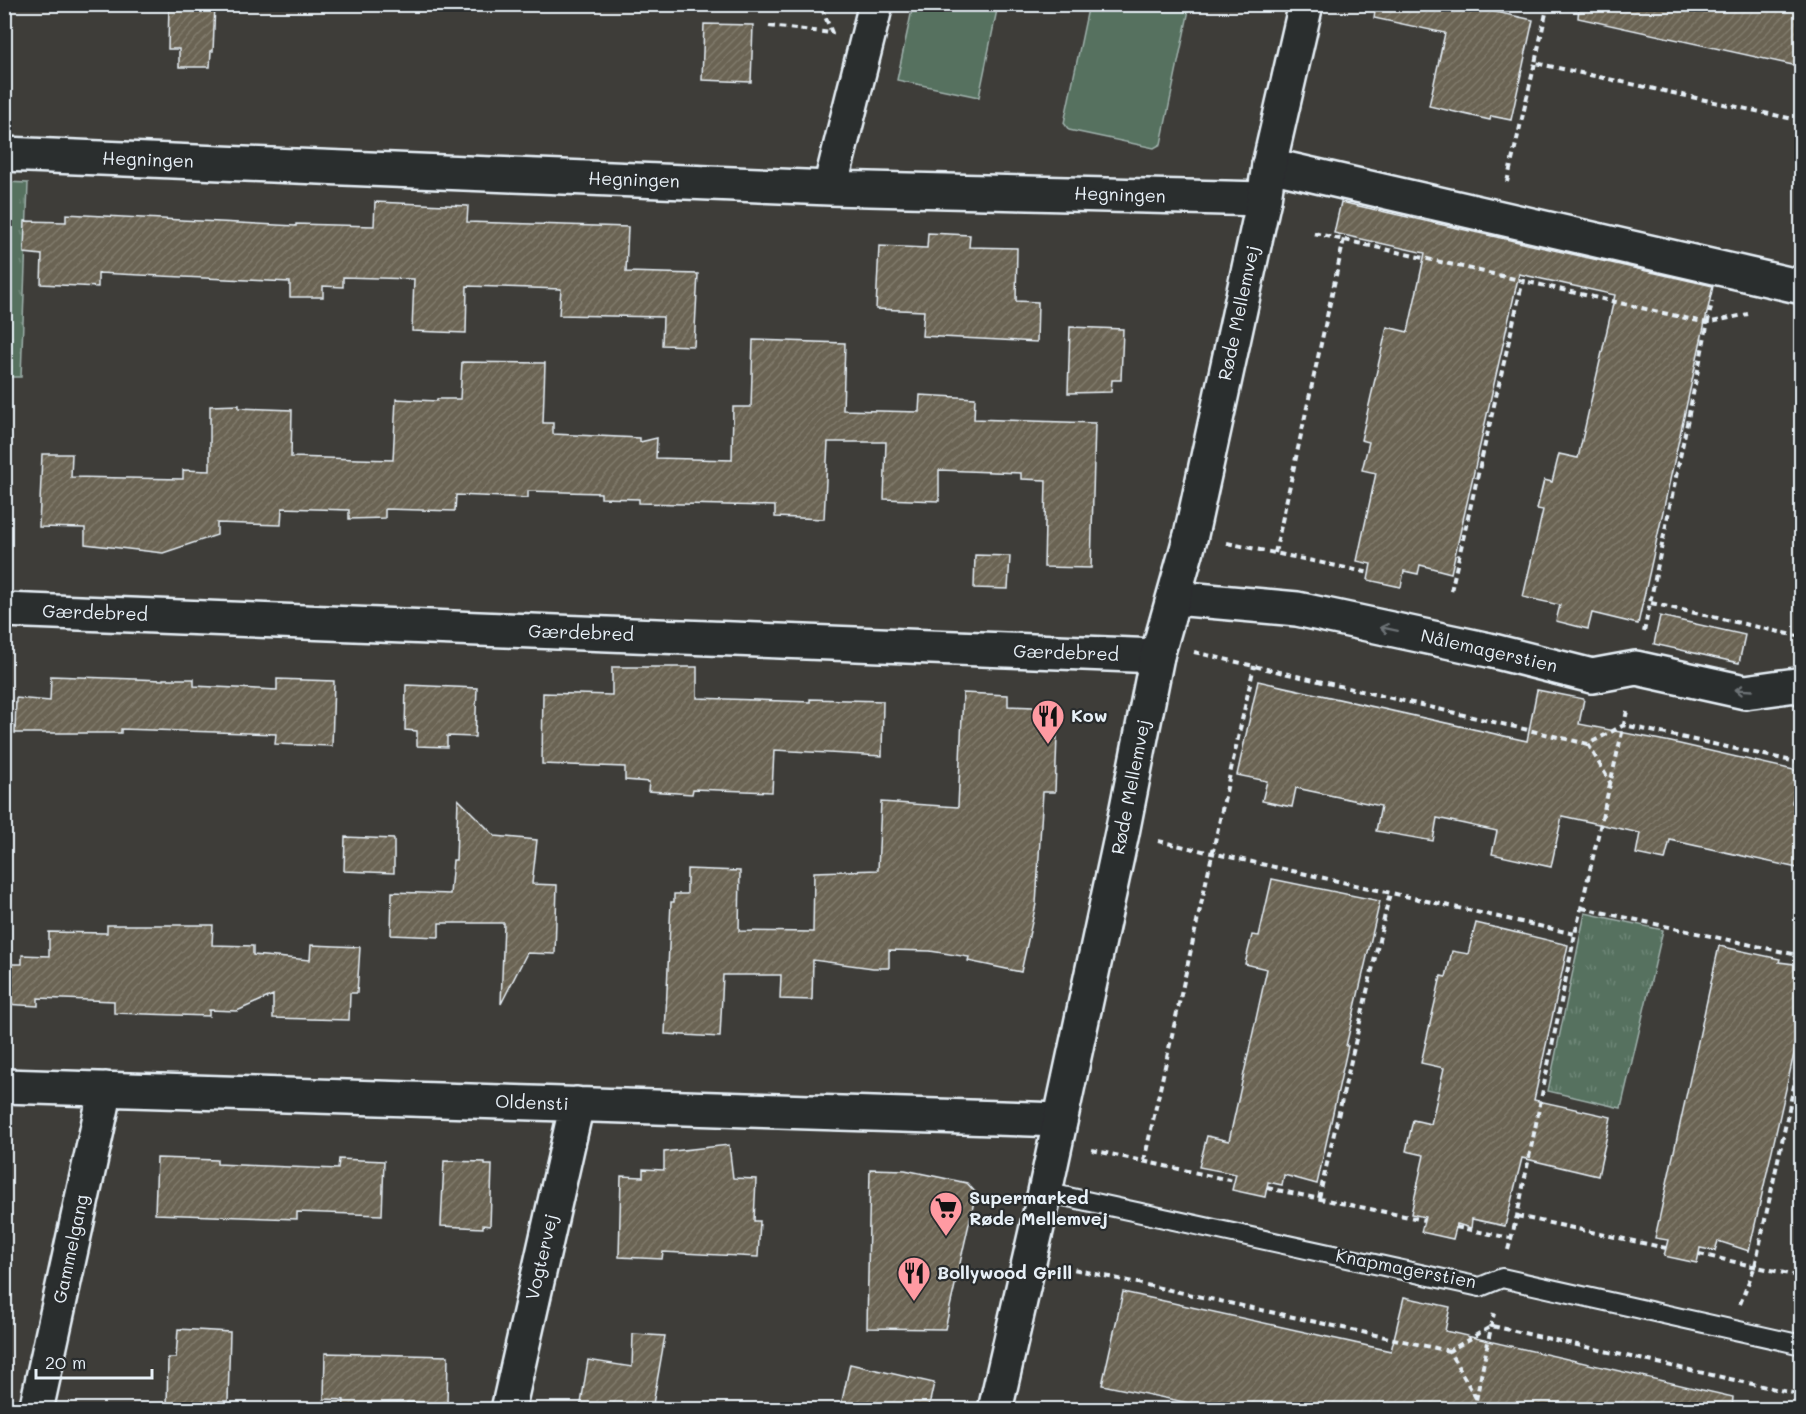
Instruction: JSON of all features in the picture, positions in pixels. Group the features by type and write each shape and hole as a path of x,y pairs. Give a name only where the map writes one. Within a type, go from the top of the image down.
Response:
{"street":[{"path":"830,188 876,4"},
{"name":"Røde Mellemvej","path":"995,1410 1045,1192 1159,650 1191,535 1264,199 1269,165 1306,4"},
{"name":"Hegningen","path":"4,154 830,188 1264,199"},
{"path":"1269,165 1802,287"},
{"name":"Nålemagerstien","path":"1175,598 1297,609 1489,650 1592,676 1636,668 1744,692 1796,685 1802,688"},
{"name":"Gærdebred","path":"4,610 1159,650"},
{"name":"Oldensti","path":"4,1086 577,1104 1058,1131"},
{"name":"Gammelgang","path":"36,1410 106,1089"},
{"name":"Vogtervej","path":"508,1410 577,1104"}],"lane":[{"name":"Knapmagerstien","path":"1045,1192 1480,1287 1502,1278 1802,1345"}],"path":[{"path":"769,26 832,33 820,4"},
{"path":"1499,218 1548,4"},
{"path":"1535,63 1802,122"},
{"path":"1314,233 1707,323 1756,312"},
{"path":"1275,553 1344,239"},
{"path":"1474,1410 1575,934 1651,603 1718,268"},
{"path":"1451,591 1523,280"},
{"path":"1191,535 1370,573"},
{"path":"1651,603 1802,637"},
{"path":"1159,650 1254,666 1588,744 1624,725 1802,763"},
{"path":"1144,1161 1254,666"},
{"path":"1588,744 1611,784"},
{"path":"1122,833 1575,934"},
{"path":"1319,1198 1390,893"},
{"path":"1582,909 1802,956"},
{"path":"1730,1329 1755,1266 1802,1049"},
{"path":"1058,1131 1144,1161 1234,1181"},
{"path":"1267,1188 1424,1220"},
{"path":"1517,1216 1666,1248"},
{"path":"1456,1227 1510,1238"},
{"path":"1699,1254 1802,1277"},
{"path":"1029,1259 1449,1351 1492,1326 1802,1395"},
{"path":"1449,1351 1476,1398"}],"green space":[{"path":"1089,4 1190,5 1161,144 1154,148 1069,130 1064,123"},
{"path":"913,5 998,5 979,97 897,80"},
{"path":"4,182 28,183 21,377 5,377"},
{"path":"1585,913 1663,930 1621,1108 1548,1091"}],"building":[{"path":"169,4 215,4 210,67 179,67 179,49 168,49"},
{"path":"1376,4 1460,4 1533,20 1511,120 1491,116 1490,120 1429,106 1445,33 1374,18"},
{"path":"1579,4 1802,4 1802,67 1578,18"},
{"path":"704,24 753,25 751,82 702,80"},
{"path":"375,202 468,206 467,222 628,227 626,272 698,274 694,346 662,345 663,317 559,315 561,289 467,286 466,333 412,331 414,279 343,277 343,287 323,286 323,297 290,297 290,282 98,273 98,287 41,284 42,255 24,253 25,221 66,222 66,214 296,226 296,224 374,226"},
{"path":"1341,202 1713,286 1638,624 1592,613 1588,629 1556,621 1560,605 1523,597 1543,510 1537,509 1544,480 1552,482 1559,454 1578,458 1615,295 1519,274 1451,573 1420,565 1418,574 1404,571 1401,587 1368,580 1371,564 1357,561 1376,473 1362,470 1369,442 1361,440 1387,327 1408,332 1425,253 1334,233"},
{"path":"928,233 970,235 969,247 1017,248 1016,301 1038,302 1037,342 922,336 924,311 876,309 879,246 927,248"},
{"path":"1070,327 1123,329 1121,380 1112,380 1111,392 1068,393"},
{"path":"753,340 845,343 843,410 919,412 920,395 975,398 974,419 1095,423 1091,568 1044,567 1046,480 1021,479 1021,473 939,470 939,501 884,499 886,442 828,442 824,519 775,517 775,506 639,503 639,499 601,498 601,493 528,491 528,498 456,495 455,511 385,509 385,518 349,519 349,510 282,508 281,525 217,523 217,535 163,553 85,544 85,528 39,527 42,454 72,454 71,477 183,479 183,470 210,471 210,406 239,405 239,408 292,410 291,457 393,460 396,399 437,401 437,399 460,399 462,362 545,363 543,423 553,423 553,434 640,438 640,442 657,438 656,458 732,460 733,407 751,407"},
{"path":"975,555 1010,556 1008,589 974,588"},
{"path":"1660,616 1745,635 1739,663 1654,644"},
{"path":"612,667 697,667 697,698 810,702 810,699 883,701 882,756 774,750 772,792 693,789 692,794 648,791 649,782 625,780 625,767 542,764 543,693 612,695"},
{"path":"51,676 194,679 194,686 277,690 277,679 334,681 332,746 275,744 276,734 121,729 121,733 15,733 16,698 50,701"},
{"path":"1258,681 1527,741 1537,690 1584,699 1579,724 1798,771 1792,803 1802,806 1802,869 1670,840 1665,860 1636,854 1640,833 1562,816 1551,867 1492,854 1497,831 1437,818 1433,841 1376,831 1381,806 1296,788 1292,807 1262,801 1267,781 1237,775"},
{"path":"406,685 477,688 475,737 447,736 447,747 417,746 417,731 405,730"},
{"path":"963,693 1008,695 1008,706 1058,708 1055,792 1043,792 1036,904 1021,972 968,961 969,957 930,951 889,950 889,968 813,960 812,1000 780,999 781,975 723,975 720,1037 665,1034 671,902 674,902 674,894 687,894 687,869 740,871 739,931 813,932 814,872 878,870 881,802 958,807"},
{"path":"458,799 495,836 537,840 532,884 557,885 555,954 527,953 501,1004 504,923 439,923 439,937 391,935 392,892 450,894 453,860 456,860"},
{"path":"345,837 394,839 394,873 344,871"},
{"path":"1272,879 1380,901 1317,1184 1284,1175 1282,1185 1268,1182 1265,1197 1232,1190 1236,1174 1199,1167 1207,1136 1229,1141 1267,969 1245,964 1252,935 1259,936"},
{"path":"1476,923 1568,945 1534,1100 1611,1117 1598,1176 1522,1158 1505,1226 1472,1219 1471,1228 1457,1224 1453,1239 1421,1232 1425,1217 1411,1214 1424,1155 1406,1151 1413,1120 1431,1124 1444,1068 1421,1063 1441,976 1446,977 1452,951 1468,954"},
{"path":"107,925 213,925 212,945 253,946 253,955 310,960 311,945 360,947 357,993 350,993 349,1020 273,1018 273,995 237,1011 209,1010 209,1016 114,1013 114,1001 38,998 38,1006 4,1004 4,964 22,964 22,955 49,956 49,932 107,933"},
{"path":"1719,946 1780,959 1779,962 1802,965 1802,1019 1749,1251 1718,1241 1715,1251 1700,1248 1697,1263 1664,1256 1668,1240 1655,1238"},
{"path":"729,1145 733,1178 756,1179 754,1221 760,1221 758,1257 663,1252 662,1259 619,1257 621,1176 643,1177 643,1169 664,1170 664,1152"},
{"path":"157,1158 217,1160 217,1164 338,1169 339,1159 384,1161 382,1215 297,1212 297,1219 155,1214"},
{"path":"444,1161 485,1162 485,1165 492,1165 490,1226 483,1225 483,1228 441,1226"},
{"path":"870,1169 905,1170 967,1183 976,1193 945,1329 867,1328"},
{"path":"1123,1292 1391,1351 1404,1297 1450,1307 1445,1331 1733,1397 1732,1410 1187,1410 1189,1403 1102,1385"},
{"path":"178,1329 230,1332 228,1401 219,1401 218,1410 167,1408 168,1358 176,1358"},
{"path":"633,1334 665,1336 652,1410 580,1410 588,1360 632,1367"},
{"path":"325,1353 448,1356 447,1403 407,1402 406,1410 343,1410 344,1400 324,1399"},
{"path":"850,1364 934,1383 928,1410 840,1410"}],"place":[{"name":"Kow","path":"1048,745"},
{"name":"Supermarked Røde Mellemvej","path":"946,1237"},
{"name":"Bollywood Grill","path":"914,1302"}]}
